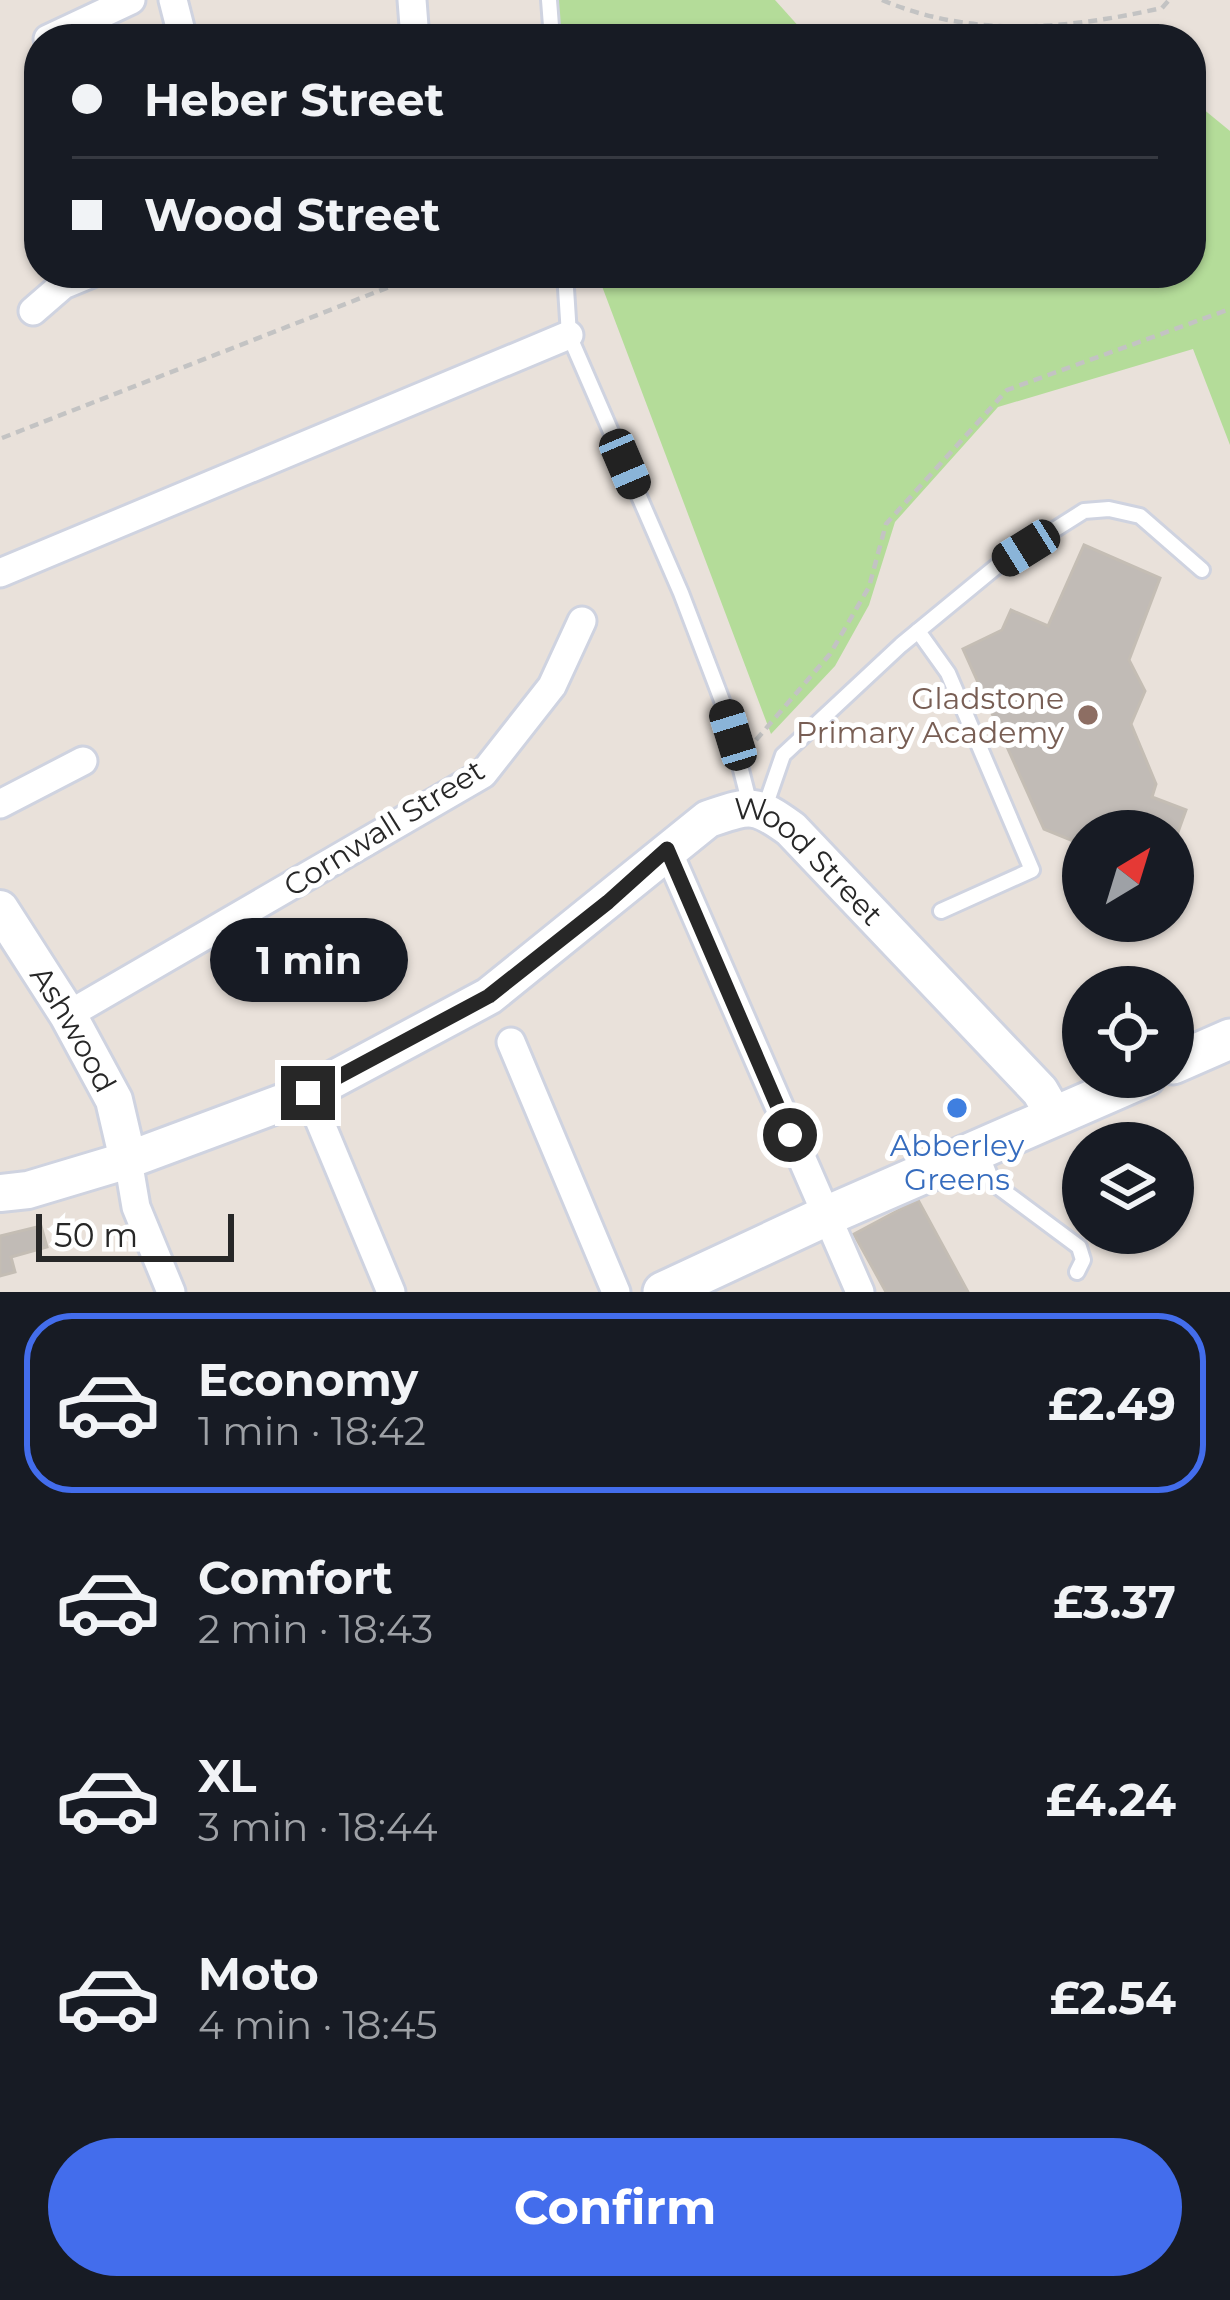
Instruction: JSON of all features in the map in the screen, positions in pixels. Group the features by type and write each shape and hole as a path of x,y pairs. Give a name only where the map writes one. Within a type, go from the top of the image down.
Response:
{"main road":[{"path":"1194,1055 1230,1039"},
{"path":"663,1292 824,1216 1098,1098"}],"street":[{"path":"77,24 131,0"},
{"path":"33,311 59,288"},
{"path":"0,573 569,335"},
{"name":"Cornwall Street","path":"68,1015 483,774 551,686 582,621"},
{"path":"0,804 83,761"},
{"name":"Wood Street","path":"0,1193 28,1190 128,1160 308,1093 489,996 708,819 757,807 791,829 1040,1091 1055,1117"},
{"path":"667,849 860,1292"},
{"name":"Ashwood","path":"0,909 68,1015 113,1100 128,1160"},
{"path":"511,1042 616,1292"},
{"path":"308,1093 392,1292"},
{"path":"128,1160 136,1207 171,1292"}],"lane":[{"path":"566,288 569,335 681,593 757,807"},
{"path":"757,807 783,754 918,631 997,566 1084,512 1109,508 1140,516 1202,570"},
{"path":"918,631 948,673 1032,870 941,911"},
{"path":"979,1148 993,1183 1079,1247 1083,1260 1077,1272"}],"path":[{"path":"882,0 982,24"},
{"path":"1090,24 1162,8 1169,0"},
{"path":"2,438 387,288"},
{"path":"740,758 830,654 869,587 886,524 1007,391 1230,309"}],"green space":[{"path":"555,0 775,0 797,24 557,24"},
{"path":"1206,111 1230,131 1230,445 1193,349 998,407 895,522 869,605 835,666 771,734 603,288 1206,288"}],"building":[{"path":"1084,545 1160,578 1129,660 1145,691 1131,724 1156,784 1152,797 1186,810 1062,810 1062,836 1044,829 963,649 1002,630 1011,610 1048,626"},
{"path":"918,1200 968,1292 886,1292 854,1234"},
{"path":"41,1226 47,1247 11,1257 15,1272 0,1276 0,1236"}],"place":[{"name":"Gladstone Primary Academy","path":"1088,715"},
{"name":"Abberley Greens","path":"957,1108"}],"route":[{"path":"308,1093 489,996 667,849 790,1135"}]}
